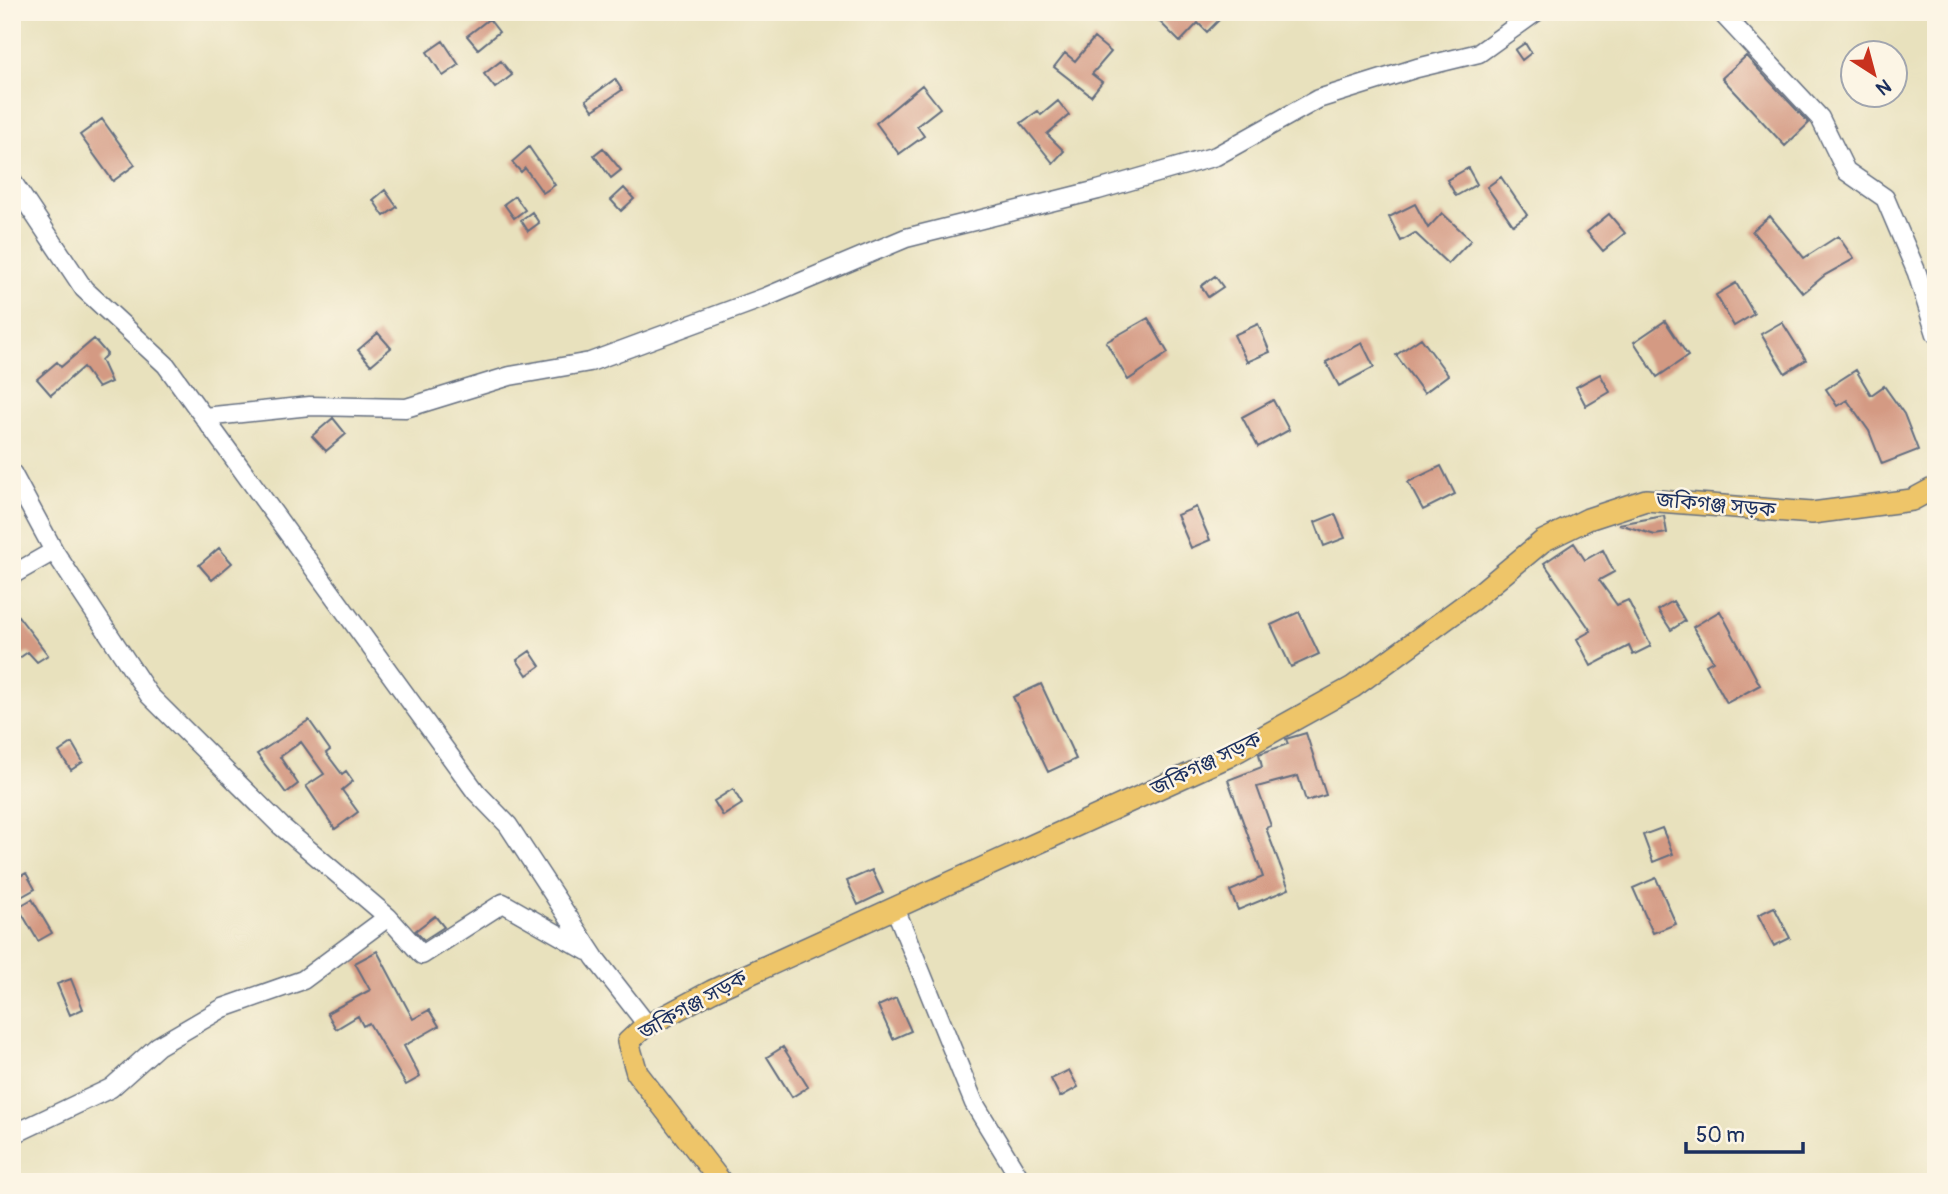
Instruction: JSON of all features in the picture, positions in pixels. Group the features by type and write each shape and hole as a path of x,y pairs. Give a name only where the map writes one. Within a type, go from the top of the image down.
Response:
{"main road":[{"name":"জকিগঞ্জ সড়ক","path":"721,1182 637,1073 628,1042 646,1027 712,991 1227,757 1353,687 1473,599 1543,541 1588,519 1646,500 1812,513 1912,500 1936,487"}],"street":[{"path":"204,417 310,406 406,408 510,376 590,362 766,297 906,238 1098,190 1216,156 1318,99 1417,68 1479,53 1536,12"},
{"path":"1721,12 1820,118 1846,171 1885,198 1917,273 1936,334"},
{"path":"12,181 84,289 166,365 476,792 508,825 595,958 646,1027"},
{"path":"12,472 54,551 149,695 281,825 388,917 422,955 503,902 585,949 646,1027"},
{"path":"12,575 54,551"},
{"path":"895,908 974,1103 1022,1182"},
{"path":"12,1135 111,1088 158,1046 223,1008 303,979 388,917"}],"building":[{"path":"1164,12 1212,12 1219,20 1207,32 1198,23 1180,42 1157,19"},
{"path":"489,19 499,32 478,49 467,36"},
{"path":"1094,38 1111,52 1092,74 1102,82 1091,96 1054,67 1065,53 1075,61"},
{"path":"443,41 459,65 443,76 427,52"},
{"path":"1525,43 1531,53 1522,60 1515,50"},
{"path":"1746,56 1809,123 1785,146 1722,78"},
{"path":"501,61 512,75 495,88 484,74"},
{"path":"615,79 622,90 593,110 586,100"},
{"path":"922,85 940,108 917,126 924,136 899,154 876,123"},
{"path":"1058,101 1069,115 1047,134 1064,151 1053,163 1021,123 1038,111 1041,115"},
{"path":"102,119 135,165 113,181 80,135"},
{"path":"529,147 555,185 543,193 525,168 521,172 512,162"},
{"path":"603,148 621,170 611,178 594,155"},
{"path":"1468,168 1477,184 1456,196 1447,180"},
{"path":"1501,177 1527,215 1513,225 1487,187"},
{"path":"624,188 634,199 621,211 611,200"},
{"path":"385,190 397,207 384,216 373,200"},
{"path":"515,196 525,210 514,218 504,204"},
{"path":"1415,204 1428,228 1442,213 1471,240 1448,264 1415,233 1401,241 1389,217"},
{"path":"532,212 539,223 528,231 521,220"},
{"path":"1609,214 1625,233 1603,251 1587,232"},
{"path":"1770,216 1804,258 1838,236 1854,259 1825,275 1803,293 1752,231"},
{"path":"1215,276 1223,287 1208,297 1201,286"},
{"path":"1736,283 1754,314 1734,326 1716,295"},
{"path":"1148,318 1168,353 1128,380 1106,342"},
{"path":"1665,321 1688,356 1657,377 1634,342"},
{"path":"1782,322 1806,360 1785,373 1761,334"},
{"path":"1258,324 1270,352 1247,362 1234,335"},
{"path":"378,333 391,348 371,365 358,350"},
{"path":"1421,338 1448,375 1424,393 1396,355"},
{"path":"94,339 107,354 101,360 111,382 98,388 83,367 51,395 37,379 57,362 61,367"},
{"path":"1362,343 1374,367 1339,386 1326,362"},
{"path":"1856,370 1871,395 1884,386 1904,414 1918,450 1882,464 1869,431 1847,400 1837,406 1826,389"},
{"path":"1600,374 1610,392 1586,406 1576,387"},
{"path":"1273,400 1289,430 1258,447 1242,417"},
{"path":"333,418 346,434 326,451 312,436"},
{"path":"1441,466 1455,494 1423,510 1408,482"},
{"path":"1196,507 1210,540 1191,548 1177,515"},
{"path":"1335,514 1345,538 1324,546 1315,522"},
{"path":"1664,516 1667,533 1655,535 1619,524"},
{"path":"1574,543 1585,560 1603,550 1614,572 1599,580 1617,605 1628,600 1651,646 1633,655 1629,646 1591,666 1577,639 1591,631 1544,563"},
{"path":"219,548 232,563 212,580 199,565"},
{"path":"1673,601 1685,621 1671,630 1658,610"},
{"path":"12,608 48,655 37,662 28,652 12,663"},
{"path":"1720,611 1760,685 1727,703 1706,665 1713,661 1693,627"},
{"path":"1299,612 1319,654 1291,667 1271,625"},
{"path":"530,651 540,666 527,675 517,660"},
{"path":"1041,684 1076,759 1048,772 1013,697"},
{"path":"309,720 330,750 326,753 342,774 346,771 353,781 342,790 358,812 335,829 306,786 324,774 301,742 280,757 298,784 286,793 257,754"},
{"path":"1306,733 1326,795 1306,801 1298,776 1257,787 1271,826 1266,828 1289,889 1238,910 1230,891 1263,877 1228,780 1262,767 1259,754 1288,744 1286,739"},
{"path":"72,743 83,762 71,770 59,752"},
{"path":"733,789 742,804 723,816 714,801"},
{"path":"1662,828 1673,854 1653,862 1643,835"},
{"path":"872,870 883,893 858,905 847,881"},
{"path":"26,873 35,889 21,897 12,881"},
{"path":"1656,878 1676,924 1653,933 1633,888"},
{"path":"32,899 52,933 38,941 18,907"},
{"path":"1774,907 1790,938 1774,946 1758,915"},
{"path":"435,916 444,927 424,940 415,931"},
{"path":"377,951 413,1019 429,1010 439,1026 404,1046 420,1077 406,1085 369,1023 363,1026 358,1016 336,1029 327,1013 370,990 355,963"},
{"path":"71,979 83,1009 70,1015 57,984"},
{"path":"896,998 911,1031 893,1039 878,1006"},
{"path":"783,1047 808,1087 792,1097 767,1057"},
{"path":"1069,1070 1078,1087 1060,1097 1051,1079"}]}
